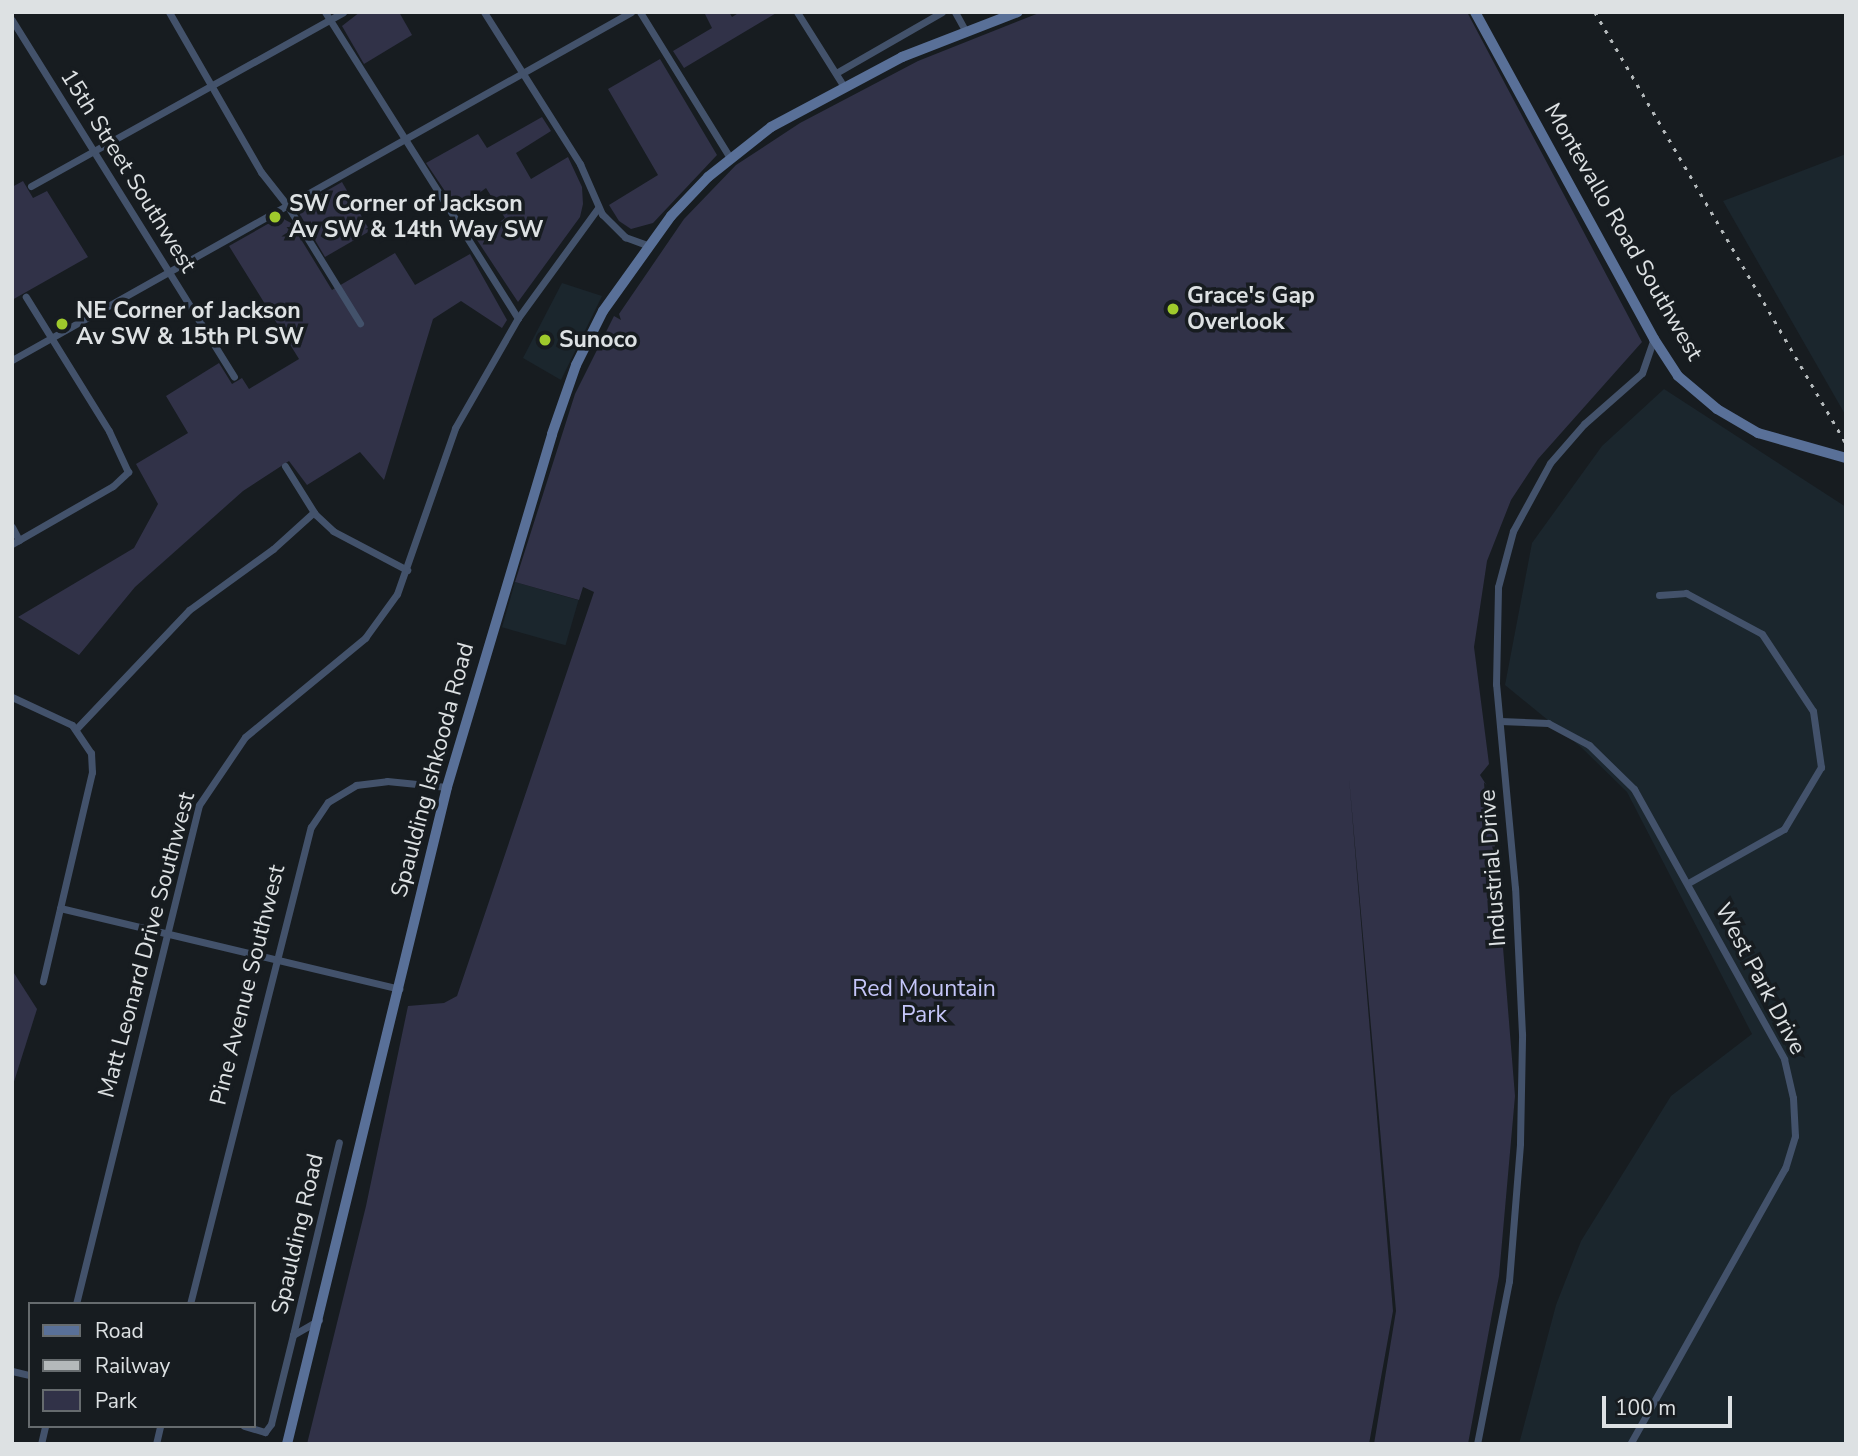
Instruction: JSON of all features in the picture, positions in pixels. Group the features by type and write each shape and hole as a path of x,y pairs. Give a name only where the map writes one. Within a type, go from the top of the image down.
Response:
{"street":[{"path":"169,12 261,172 287,205 360,323"},
{"path":"325,12 519,318"},
{"path":"32,186 343,12"},
{"path":"484,12 580,164 598,208 625,237 647,245"},
{"path":"12,360 631,12"},
{"path":"640,12 730,158"},
{"path":"797,12 843,85"},
{"path":"836,73 942,12"},
{"path":"955,12 965,30 1018,12"},
{"name":"Montevallo Road Southwest","path":"1475,12 1654,340 1678,376 1717,409 1772,437 1846,458"},
{"name":"15th Street Southwest","path":"12,20 234,377"},
{"name":"Spaulding Ishkooda Road","path":"287,1444 447,788 576,365 603,311 647,245 689,196 730,158 792,113 843,85 965,30"},
{"name":"Matt Leonard Drive Southwest","path":"76,1302 199,805 220,768 275,708 365,638 397,594 455,428 519,318 598,208"},
{"path":"12,527 16,542 128,472 109,431 26,297"},
{"name":"Industrial Drive","path":"1477,1444 1509,1281 1520,1143 1520,981 1494,626 1498,587 1513,531 1550,463 1584,424 1642,373 1654,340"},
{"path":"285,466 314,512 348,540 407,570"},
{"path":"76,729 189,610 273,549 314,512"},
{"path":"1659,595 1686,593 1762,634 1813,711 1821,767 1784,829 1688,883"},
{"path":"12,697 76,729 91,753 92,772 43,981"},
{"name":"West Park Drive","path":"1500,721 1548,723 1589,745 1634,789 1784,1059 1795,1136 1774,1191 1630,1444"},
{"name":"Pine Avenue Southwest","path":"190,1302 300,856 311,827 328,802 341,792 370,782 447,788"},
{"path":"60,908 399,989"},
{"name":"Spaulding Road","path":"256,1428 267,1430 293,1335 339,1142"},
{"name":"Spaulding Road","path":"293,1335 319,1320"}],"shaded area":[{"path":"1846,154 1846,416 1723,201"},
{"path":"562,283 602,296 561,380 523,358"},
{"path":"1664,389 1846,507 1846,1444 1519,1444 1556,1305 1581,1241 1671,1096 1752,1034 1627,792 1582,748 1505,685 1532,543 1602,446"},
{"path":"515,582 578,600 565,645 502,627"}],"green space":[{"path":"360,12 399,12 412,35 364,64 342,26"},
{"path":"704,12 729,12 732,17 740,12 778,12 684,68 673,51 712,28"},
{"name":"Red Mountain Park","path":"1467,12 1642,342 1538,459 1511,500 1487,561 1474,647 1489,764 1480,775 1489,789 1492,811 1515,1096 1499,1276 1468,1444 1374,1444 1396,1311 1349,777 1393,1311 1369,1444 307,1444 366,1206 408,1006 444,1003 457,996 594,592 583,587 579,600 515,582 575,394 614,316 621,320 619,314 684,219 736,165 800,123 918,61 1039,13"},
{"path":"660,59 717,155 653,223 631,229 619,221 609,205 658,175 608,89"},
{"path":"542,117 551,131 516,153 531,179 568,157 582,187 583,204 580,217 518,302 477,240 505,218 486,188 457,209 426,163 478,134 487,148"},
{"path":"23,181 33,198 47,191 88,257 12,300 12,187"},
{"path":"342,182 370,231 325,257 299,213 300,206"},
{"path":"280,217 291,223 332,290 395,253 415,285 470,254 507,320 502,328 461,301 433,319 384,480 360,452 307,485 289,461 243,491 135,587 79,655 18,617 134,548 158,504 136,464 188,433 166,396 219,363 232,384 242,378 249,389 299,359 229,246"},
{"path":"12,970 37,1009 12,1088"}],"railway":[{"path":"1595,12 1846,443"}],"place":[{"name":"SW Corner of Jackson Av SW & 14th Way SW","path":"275,217"},
{"name":"Grace's Gap Overlook","path":"1173,309"},
{"name":"NE Corner of Jackson Av SW & 15th Pl SW","path":"62,324"},
{"name":"Sunoco","path":"545,340"}]}
